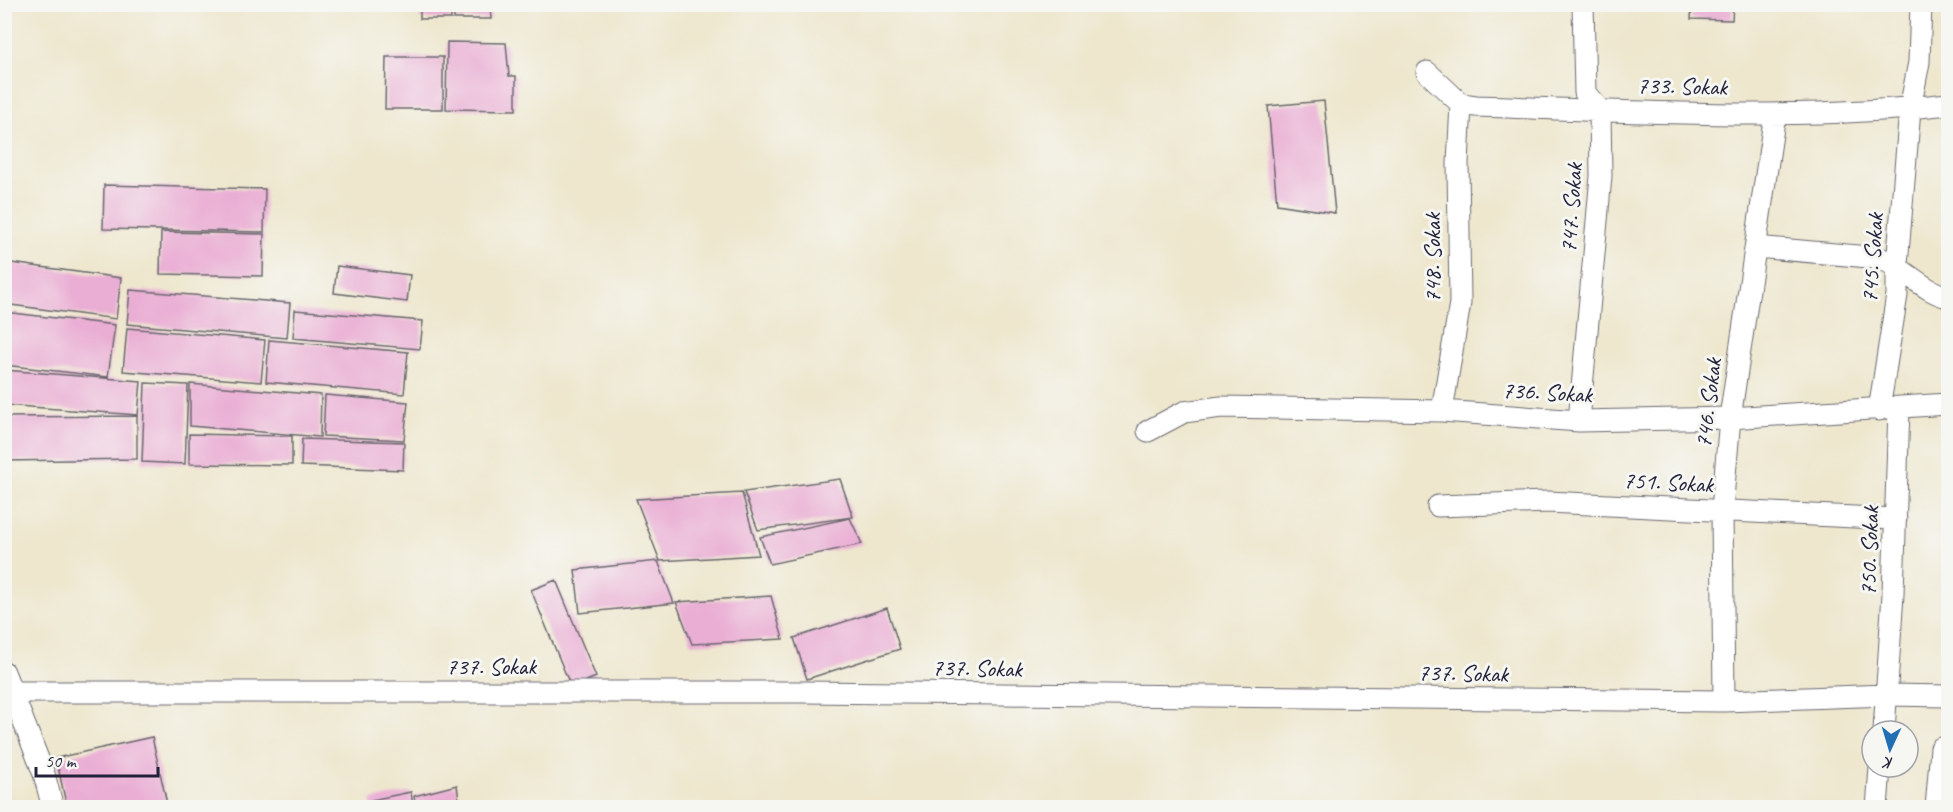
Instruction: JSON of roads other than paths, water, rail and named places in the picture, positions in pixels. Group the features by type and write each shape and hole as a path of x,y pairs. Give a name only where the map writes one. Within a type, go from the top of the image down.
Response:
{"street":[{"path":"1583,4 1585,93 1600,110"},
{"name":"745. Sokak","path":"1889,409 1897,265 1910,109 1919,62 1921,4"},
{"path":"1427,72 1461,104"},
{"name":"733. Sokak","path":"1461,104 1775,114 1910,109 1948,104"},
{"name":"748. Sokak","path":"1442,411 1460,303 1458,163 1461,104"},
{"name":"747. Sokak","path":"1579,421 1601,176 1600,110"},
{"name":"746. Sokak","path":"1724,701 1722,510 1730,418 1775,114"},
{"path":"1756,247 1880,258 1897,265 1936,294 1948,297"},
{"name":"736. Sokak","path":"1149,431 1184,412 1221,407 1442,411 1579,421 1730,418 1948,404"},
{"name":"750. Sokak","path":"1885,719 1896,519 1889,409"},
{"name":"751. Sokak","path":"1438,506 1548,502 1896,519"},
{"path":"4,672 8,692 44,774 53,807"},
{"name":"737. Sokak","path":"8,692 803,692 1724,701 1887,695 1948,696"},
{"path":"1936,807 1941,748"},
{"path":"1877,807 1879,779"}]}
